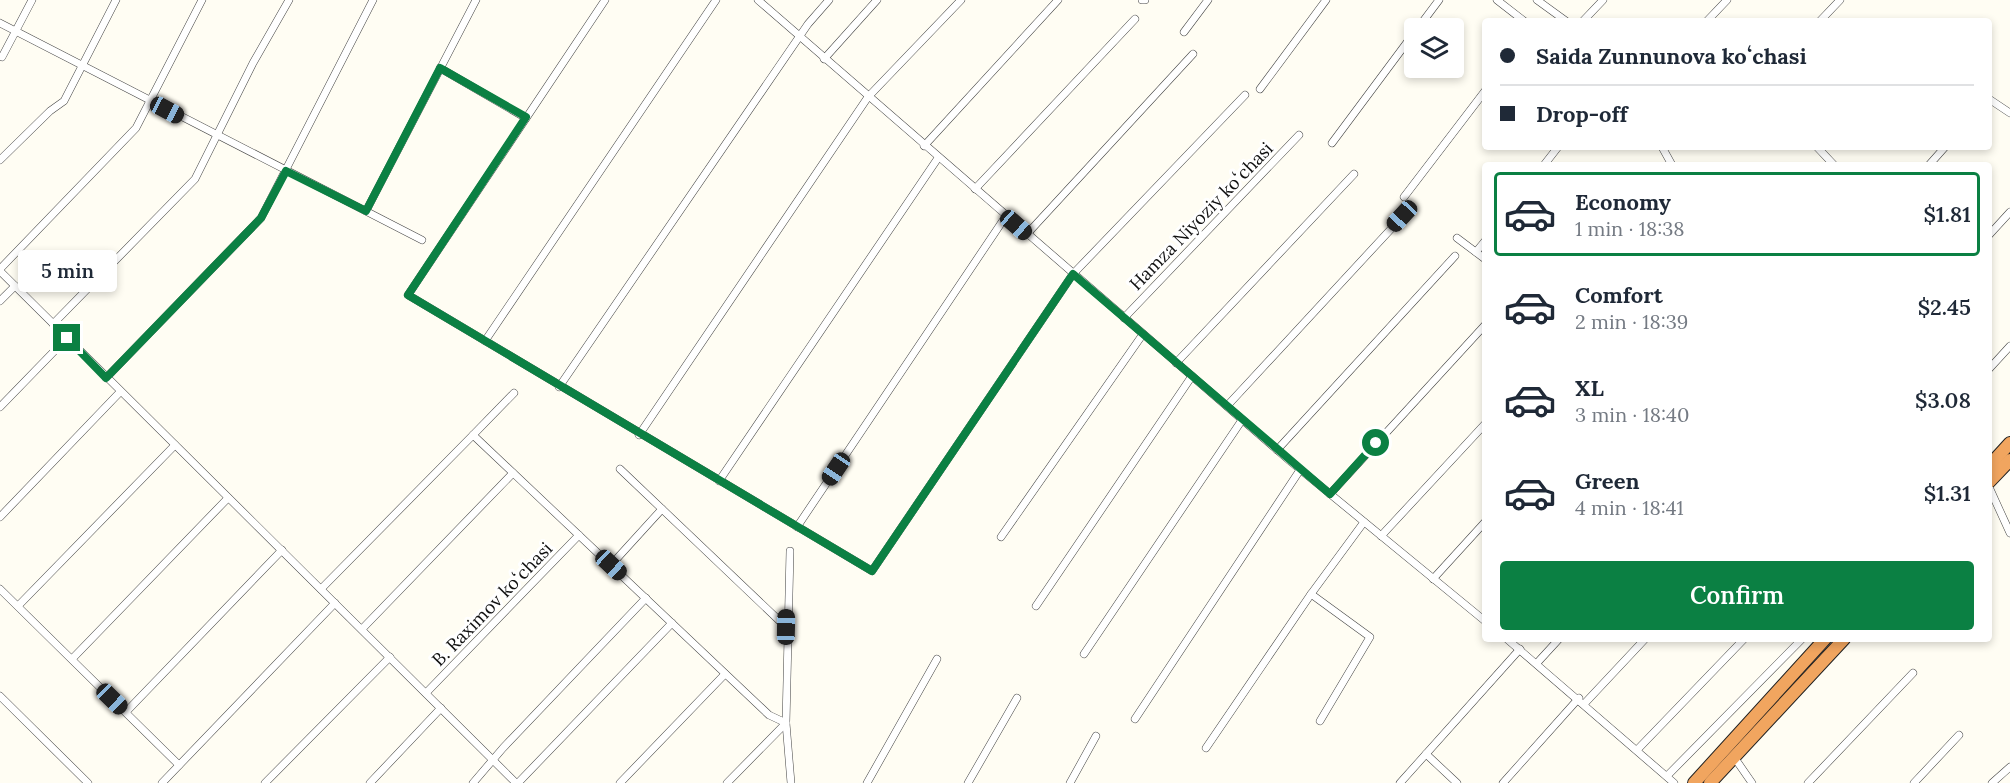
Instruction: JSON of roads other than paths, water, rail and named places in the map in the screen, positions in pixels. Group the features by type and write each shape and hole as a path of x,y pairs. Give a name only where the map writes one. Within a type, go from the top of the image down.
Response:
{"highway":[{"path":"1992,463 2010,443"},
{"path":"1992,481 2010,460"},
{"path":"1694,783 1822,642"},
{"path":"1710,783 1841,642"}],"street":[{"path":"2,57 32,0"},
{"path":"0,160 50,111 64,101 116,0"},
{"path":"202,0 150,102 127,140 0,270 120,392 517,783 672,623"},
{"path":"53,324 195,180 253,63 289,0"},
{"path":"106,378 261,218 373,0"},
{"path":"366,211 476,0"},
{"path":"605,0 408,295 639,435 872,571 1073,274 1245,95"},
{"path":"485,341 716,0"},
{"path":"758,0 1300,470 1482,619"},
{"path":"559,387 800,37 829,0"},
{"path":"824,59 877,0"},
{"path":"639,435 868,97 961,0"},
{"path":"924,146 1058,0"},
{"path":"1184,32 1208,0"},
{"path":"1260,89 1326,0"},
{"path":"1426,18 1439,0"},
{"path":"1497,0 1520,18"},
{"path":"1537,0 1562,18"},
{"path":"1586,18 1603,0"},
{"path":"1710,18 1727,0"},
{"path":"1823,18 1840,0"},
{"path":"975,189 1135,19"},
{"path":"0,23 422,240"},
{"path":"1332,143 1404,46"},
{"path":"1027,234 1193,54"},
{"path":"440,68 526,117"},
{"path":"1404,197 1482,95"},
{"path":"1992,101 2010,113"},
{"name":"Hamza Niyoziy koʻchasi","path":"1124,318 1299,135"},
{"path":"1546,162 1556,150"},
{"path":"1820,150 1831,162"},
{"path":"1932,162 1942,150"},
{"path":"719,481 938,158"},
{"path":"1176,363 1354,174"},
{"path":"1992,232 2010,212"},
{"path":"797,527 1006,216"},
{"path":"1227,406 1402,216"},
{"path":"1457,238 1482,257"},
{"path":"1476,252 1482,245"},
{"path":"1277,450 1455,256"},
{"path":"0,301 15,286"},
{"path":"1330,494 1482,328"},
{"path":"1001,537 1143,334"},
{"path":"0,407 67,338"},
{"path":"1992,366 2010,346"},
{"path":"1035,606 1192,376"},
{"path":"0,517 120,392"},
{"path":"321,589 514,393"},
{"path":"1084,654 1242,420"},
{"path":"1381,536 1482,427"},
{"path":"473,435 769,715 786,723"},
{"path":"18,606 175,445"},
{"path":"620,469 786,627"},
{"path":"1135,719 1300,470"},
{"path":"362,629 513,473"},
{"path":"1992,492 2010,532"},
{"path":"72,659 228,498"},
{"path":"611,565 662,509"},
{"path":"1206,748 1311,594 1364,522"},
{"path":"1433,579 1482,525"},
{"name":"B. Raximov koʻchasi","path":"426,693 579,535"},
{"path":"126,712 282,550"},
{"path":"790,551 786,627 786,723 791,783"},
{"path":"0,589 179,765"},
{"path":"1311,594 1370,637 1320,721"},
{"path":"473,783 502,748 646,598"},
{"path":"162,783 335,603"},
{"path":"1511,642 1582,701 1674,783"},
{"path":"1537,663 1556,642"},
{"path":"1503,783 1643,642"},
{"path":"1637,750 1741,642"},
{"path":"1667,776 1799,642"},
{"path":"1400,783 1520,649"},
{"path":"265,783 390,657"},
{"path":"867,783 937,659"},
{"path":"1808,783 1913,673"},
{"path":"620,783 725,674"},
{"path":"0,696 88,783"},
{"path":"968,783 1017,699"},
{"path":"370,783 441,708"},
{"path":"727,783 786,723"},
{"path":"1914,783 1959,735"},
{"path":"1070,783 1096,736"},
{"path":"1426,754 1457,783"},
{"path":"1734,757 1752,783"},
{"path":"1992,783 2010,767"}]}
